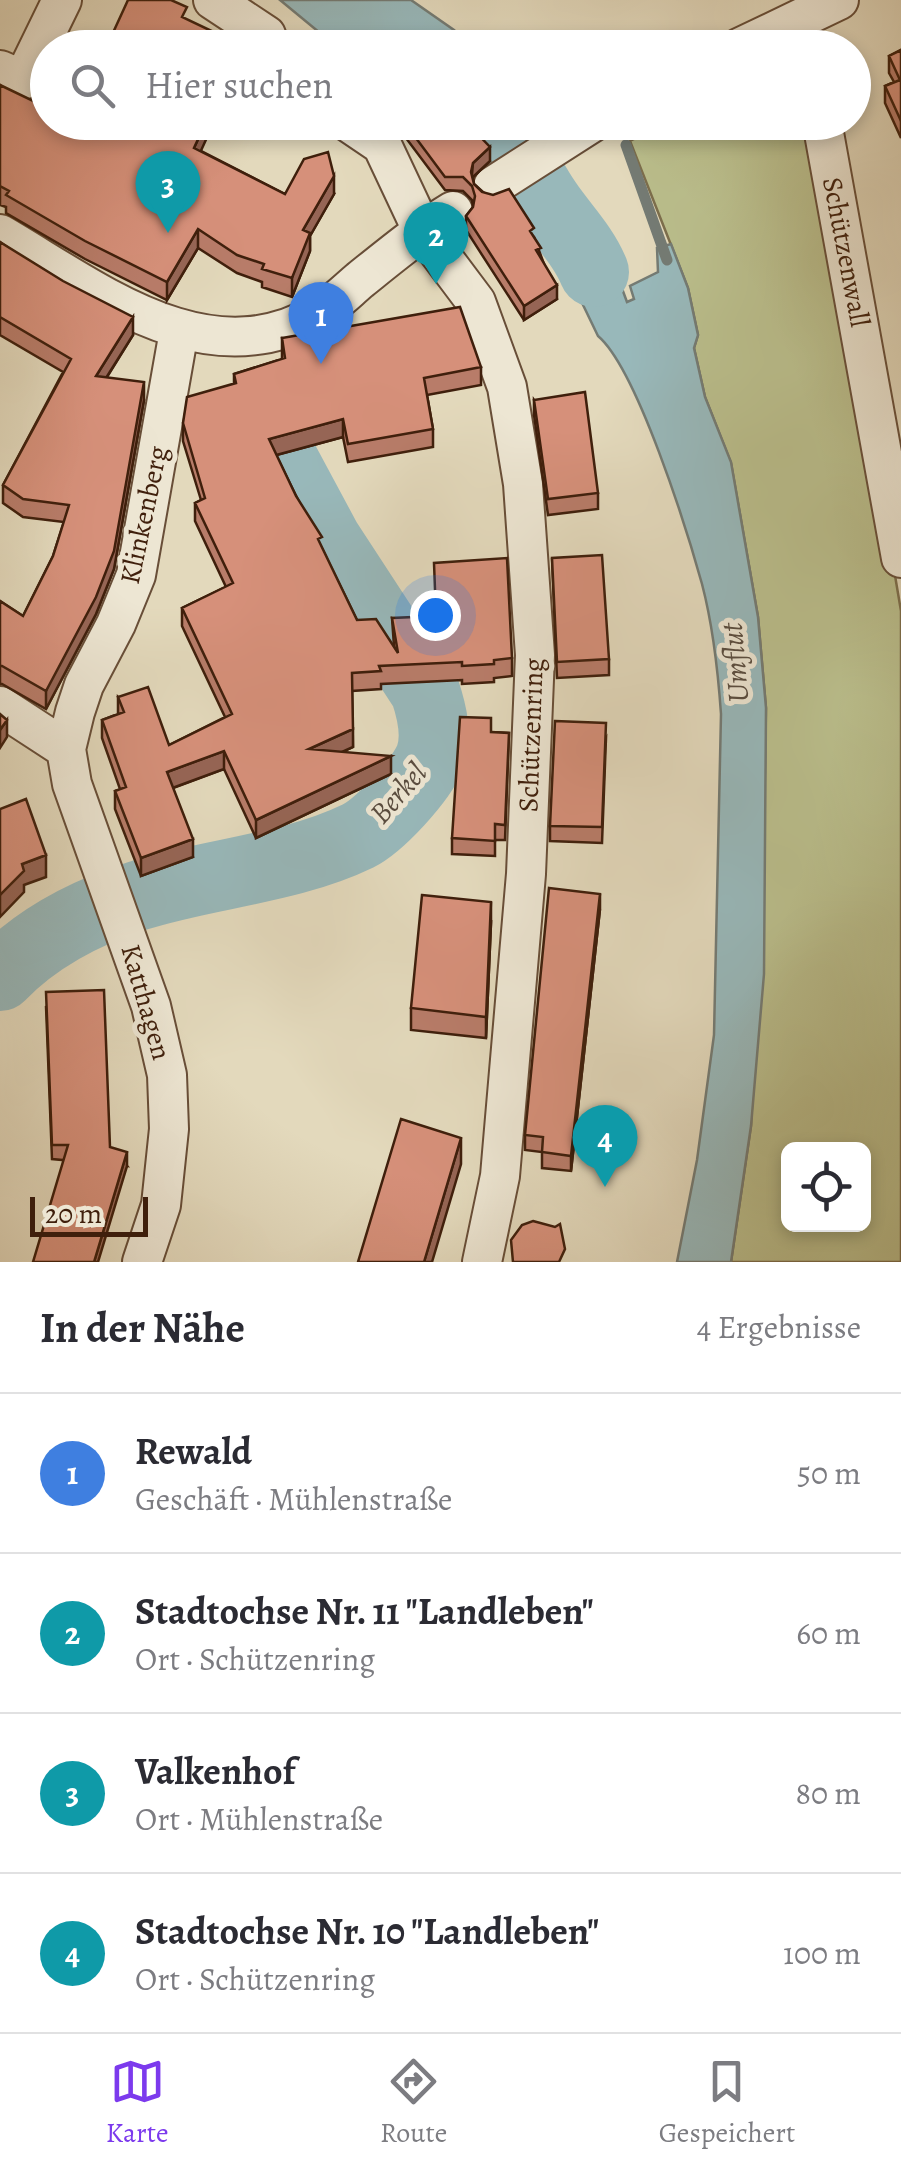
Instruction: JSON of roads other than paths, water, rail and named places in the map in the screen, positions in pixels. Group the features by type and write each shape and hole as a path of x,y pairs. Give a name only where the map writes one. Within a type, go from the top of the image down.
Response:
{"street":[{"path":"47,30 62,0"},
{"path":"213,0 258,30"},
{"path":"788,24 839,0"},
{"path":"0,70 23,80 30,66"},
{"name":"Schützenring","path":"374,140 438,220 476,302 506,387 522,484 534,655 526,874 500,1176 482,1262"},
{"path":"493,186 564,140"},
{"name":"Schützenwall","path":"825,140 901,558"},
{"path":"0,234 144,318 179,331 242,336 276,332 319,313 438,220"},
{"name":"Klinkenberg","path":"66,748 84,685 136,575 179,331"},
{"path":"0,706 66,748"},
{"name":"Katthagen","path":"66,748 72,784 152,1006 168,1076 168,1129 160,1205 142,1262"}],"water":[{"path":"280,0 411,0 454,30 316,30"},
{"path":"568,178 593,210 627,302 634,299 630,286 658,272 657,248 671,244 688,288 698,335 694,348 705,397 731,462 758,617 766,708 764,974 751,1126 731,1262 677,1262 697,1160 714,1035 721,714 717,665 702,584 644,415 629,381 598,336 558,253 519,211"}],"waterway":[{"name":"Umflut","path":"507,140 594,272"},
{"path":"626,145 667,260"},
{"name":"Berkel","path":"0,976 46,938 118,902 305,856 358,836 388,813 425,768 434,733 425,691 327,541 283,459"}],"place":[{"name":"Valkenhof","path":"168,233"},
{"name":"Stadtochse Nr. 11 \"Landleben\"","path":"436,284"},
{"name":"Rewald","path":"321,364"},
{"name":"Stadtochse Nr. 10 \"Landleben\"","path":"605,1187"}]}
